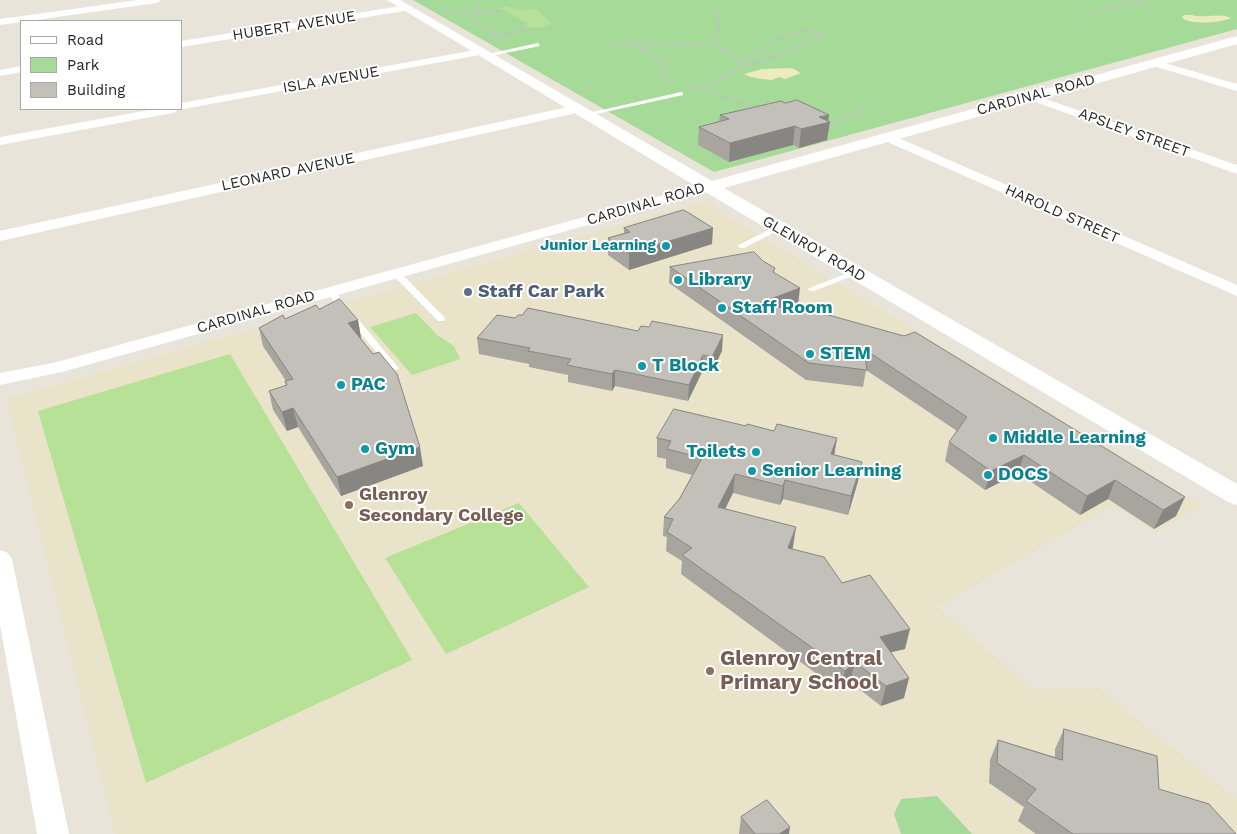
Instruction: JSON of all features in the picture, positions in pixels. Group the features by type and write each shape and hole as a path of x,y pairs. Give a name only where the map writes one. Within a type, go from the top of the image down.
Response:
{"street":[{"path":"0,22 157,0"},
{"name":"GLENROY ROAD","path":"392,0 1237,496"},
{"name":"HUBERT AVENUE","path":"182,44 407,8"},
{"name":"CARDINAL ROAD","path":"0,379 55,368 1237,40"},
{"name":"ISLA AVENUE","path":"182,107 484,53"},
{"path":"1154,63 1237,88"},
{"path":"0,72 20,69"},
{"name":"APSLEY STREET","path":"1031,97 1237,170"},
{"path":"0,141 168,110"},
{"name":"LEONARD AVENUE","path":"0,236 582,112"},
{"name":"HAROLD STREET","path":"887,137 1237,291"},
{"name":"CARDINAL ROAD","path":"0,389 55,368"},
{"path":"0,559 4,601 52,834"}],"lane":[{"path":"484,53 538,45"},
{"path":"582,112 680,94"},
{"path":"741,246 779,228"},
{"path":"396,273 440,318"},
{"path":"811,289 856,273"},
{"path":"330,291 394,368"}],"path":[{"path":"476,0 479,3 474,22 497,35 511,50"},
{"path":"1082,17 1144,0"},
{"path":"711,8 720,12 716,19 720,29 715,43"},
{"path":"439,11 476,12 503,10"},
{"path":"462,41 524,30 526,27"},
{"path":"701,89 744,65 758,63 823,35 806,30 793,32 742,62"},
{"path":"609,44 715,43 744,65"},
{"path":"635,44 666,66 667,69 662,72 662,77 676,82"},
{"path":"682,84 761,109"},
{"path":"824,126 832,125 867,107"}],"shaded area":[{"name":"Glenroy Secondary College","path":"704,201 1202,505 1156,533 1114,505 938,607 1035,690 1099,688 1237,799 1237,834 115,834 6,399"}],"green space":[{"path":"413,0 1237,0 1237,29 714,172"},
{"path":"505,6 523,11 536,9 551,23 540,28 524,27 527,23 501,9 497,9"},
{"path":"416,313 437,335 454,346 460,359 412,375 370,327"},
{"path":"230,354 412,660 146,783 38,411"},
{"path":"519,503 589,587 446,654 385,558"},
{"path":"937,796 972,834 901,834 894,814 901,799"}],"sand":[{"path":"1184,15 1226,16 1231,18 1221,21 1192,22 1182,18"},
{"path":"792,68 801,73 785,79 779,77 772,80 755,78 744,74 762,69"}],"building":[{"path":"797,100 829,115 819,117 830,122 801,129 795,126 730,143 699,127 729,119 720,115 781,101 785,103"},
{"path":"684,210 713,228 629,253 608,238 630,232 624,228"},
{"path":"754,252 763,261 775,268 773,272 800,288 757,304 825,314 904,336 915,332 1185,497 1163,510 1115,480 1087,496 1024,455 991,471 949,442 967,417 864,349 867,370 809,363 670,267"},
{"path":"340,299 358,320 348,323 373,354 379,352 397,374 420,447 337,477 293,408 282,412 269,391 287,385 285,381 293,379 259,328 283,315 285,319 316,305 319,309"},
{"path":"528,308 638,331 641,326 649,327 652,321 723,335 712,357 703,355 689,385 615,370 612,374 567,365 571,359 528,351 530,348 477,338 497,315 515,318 518,315 522,315"},
{"path":"674,409 774,431 777,424 837,438 831,454 862,462 851,496 785,480 783,486 735,474 718,507 796,527 788,548 824,557 842,583 870,575 910,629 880,637 909,678 886,686 855,662 845,671 682,555 692,548 667,532 673,519 664,517 680,498 702,458 667,449 671,441 657,438"},
{"path":"1064,729 1157,756 1159,789 1209,804 1236,834 1073,834 1026,801 1036,789 997,763 998,740 1062,760"},
{"path":"767,800 790,827 779,834 755,834 741,817"}],"place":[{"name":"Junior Learning","path":"666,246"},
{"name":"Library","path":"678,280"},
{"name":"Staff Car Park","path":"468,292"},
{"name":"Staff Room","path":"722,308"},
{"name":"STEM","path":"810,354"},
{"name":"T Block","path":"642,366"},
{"name":"PAC","path":"341,385"},
{"name":"Middle Learning","path":"993,438"},
{"name":"Gym","path":"365,449"},
{"name":"Toilets","path":"756,452"},
{"name":"Senior Learning","path":"752,471"},
{"name":"DOCS","path":"988,475"},
{"name":"Glenroy Secondary College","path":"349,505"},
{"name":"Glenroy Central Primary School","path":"710,671"}]}
